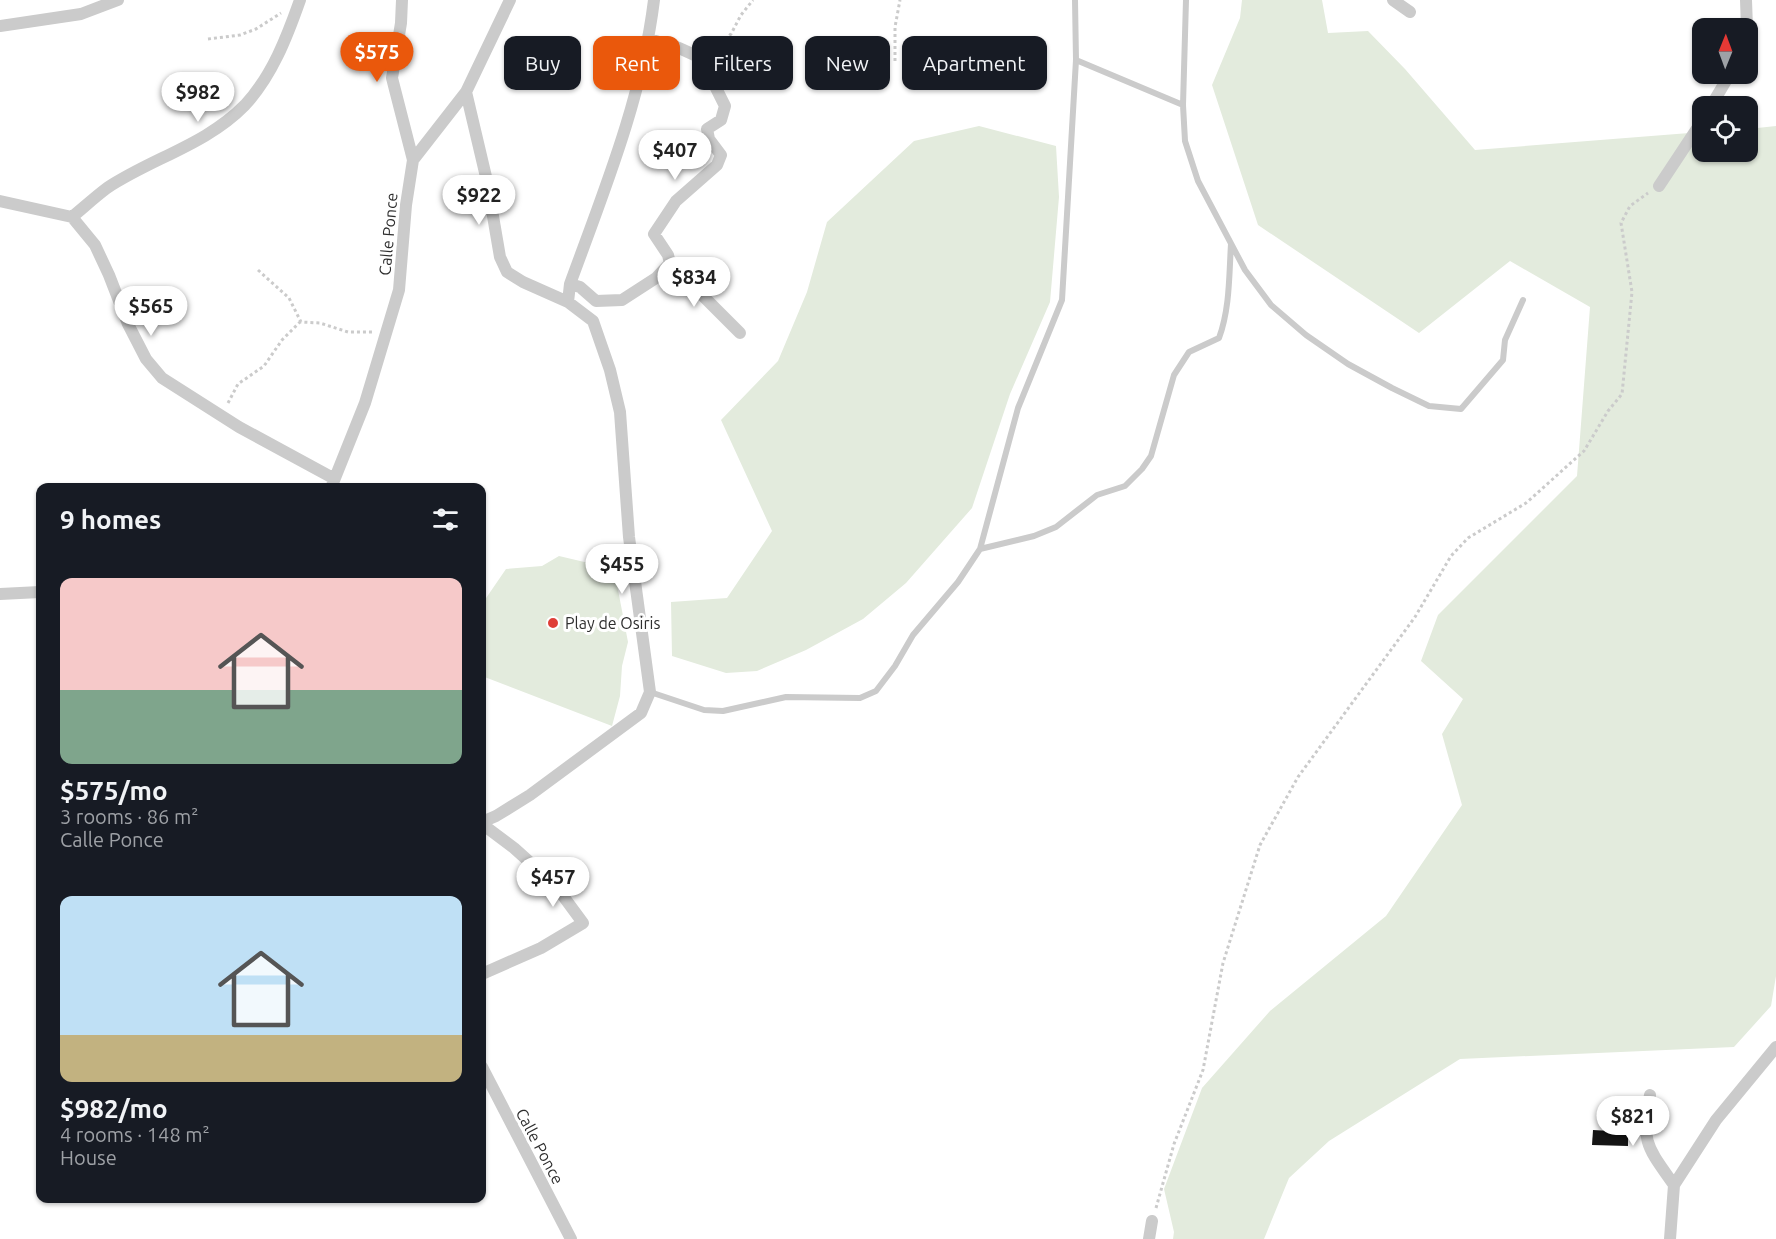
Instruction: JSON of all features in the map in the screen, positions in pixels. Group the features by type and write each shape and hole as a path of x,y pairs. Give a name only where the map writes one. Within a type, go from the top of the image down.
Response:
{"street":[{"path":"0,26 81,14 118,0"},
{"path":"402,0 401,23 392,78 414,160"},
{"name":"Calle Ponce","path":"332,483 365,403 399,290 406,205 414,160 466,92 510,0"},
{"path":"649,36 654,0"},
{"path":"1393,0 1410,12"},
{"path":"1746,0 1747,18"},
{"path":"72,218 108,188 195,143 223,124 245,104 272,67 286,39 300,1"},
{"path":"568,302 570,284 621,145 636,90"},
{"path":"717,90 725,106 721,120 707,129 709,139 721,155 717,165 676,201 654,234 668,255 670,263 740,333"},
{"path":"466,92 487,181 500,257 507,272 523,282 568,302 593,321 610,370 620,412 629,537 650,692 641,713 530,795 486,821"},
{"path":"1659,186 1692,136"},
{"path":"0,201 72,218 95,245 128,324 146,359 162,378 332,483"},
{"path":"570,284 580,286 596,301 622,300 656,278 670,263"},
{"path":"0,594 36,592"},
{"path":"486,826 555,885 582,923 541,948 486,972"},
{"path":"1670,1239 1674,1185 1716,1120 1776,1047"},
{"name":"Calle Ponce","path":"486,1075 571,1239"},
{"path":"1650,1095 1645,1123 1650,1152 1674,1185"},
{"path":"1149,1239 1152,1221"}],"lane":[{"path":"650,692 704,710 723,711 786,697 860,698 876,691 896,666 914,635 958,582 980,549 1018,408 1062,300 1076,60 1076,0"},
{"path":"1186,0 1183,105 1185,141 1198,181 1245,270 1271,305 1306,335 1348,364 1428,406 1461,409 1503,360 1505,340 1523,300"},
{"path":"1076,60 1183,105"},
{"path":"980,549 1034,536 1056,527 1097,495 1125,486 1142,470 1151,456 1174,375 1189,352 1219,338 1227,306 1232,243"}],"path":[{"path":"728,36 753,0"},
{"path":"895,61 895,27 900,0"},
{"path":"208,39 256,29 300,1"},
{"path":"1152,1221 1174,1144 1203,1070 1223,963 1260,845 1298,777 1415,617 1451,556 1468,538 1526,503 1584,451 1608,411 1622,394 1632,292 1621,222 1630,206 1659,186"},
{"path":"258,270 289,298 300,322"},
{"path":"221,415 238,384 264,366 282,339 300,322 320,323 348,332 386,332"}],"shaded area":[{"path":"1242,0 1322,0 1328,33 1368,31 1405,69 1475,150 1692,133 1692,162 1758,162 1758,128 1776,126 1776,976 1771,1006 1734,1047 1460,1059 1329,1141 1289,1178 1264,1239 1173,1239 1174,1232 1164,1189 1202,1088 1270,1011 1386,916 1462,805 1442,734 1463,699 1421,661 1438,615 1577,476 1590,307 1510,261 1419,333 1258,225 1212,85 1240,18"},
{"path":"979,126 1056,146 1059,197 1050,302 1010,394 972,508 906,583 863,619 806,650 757,671 726,673 672,656 671,602 727,598 772,531 721,420 778,361 807,292 827,222 914,141"},
{"name":"Play de Osiris","path":"559,556 614,569 628,642 622,666 620,696 612,726 486,678 486,598 506,569 542,566"}],"building":[{"path":"1593,1130 1628,1132 1628,1146 1592,1145"}],"place":[{"name":"Play de Osiris","path":"553,623"}]}
